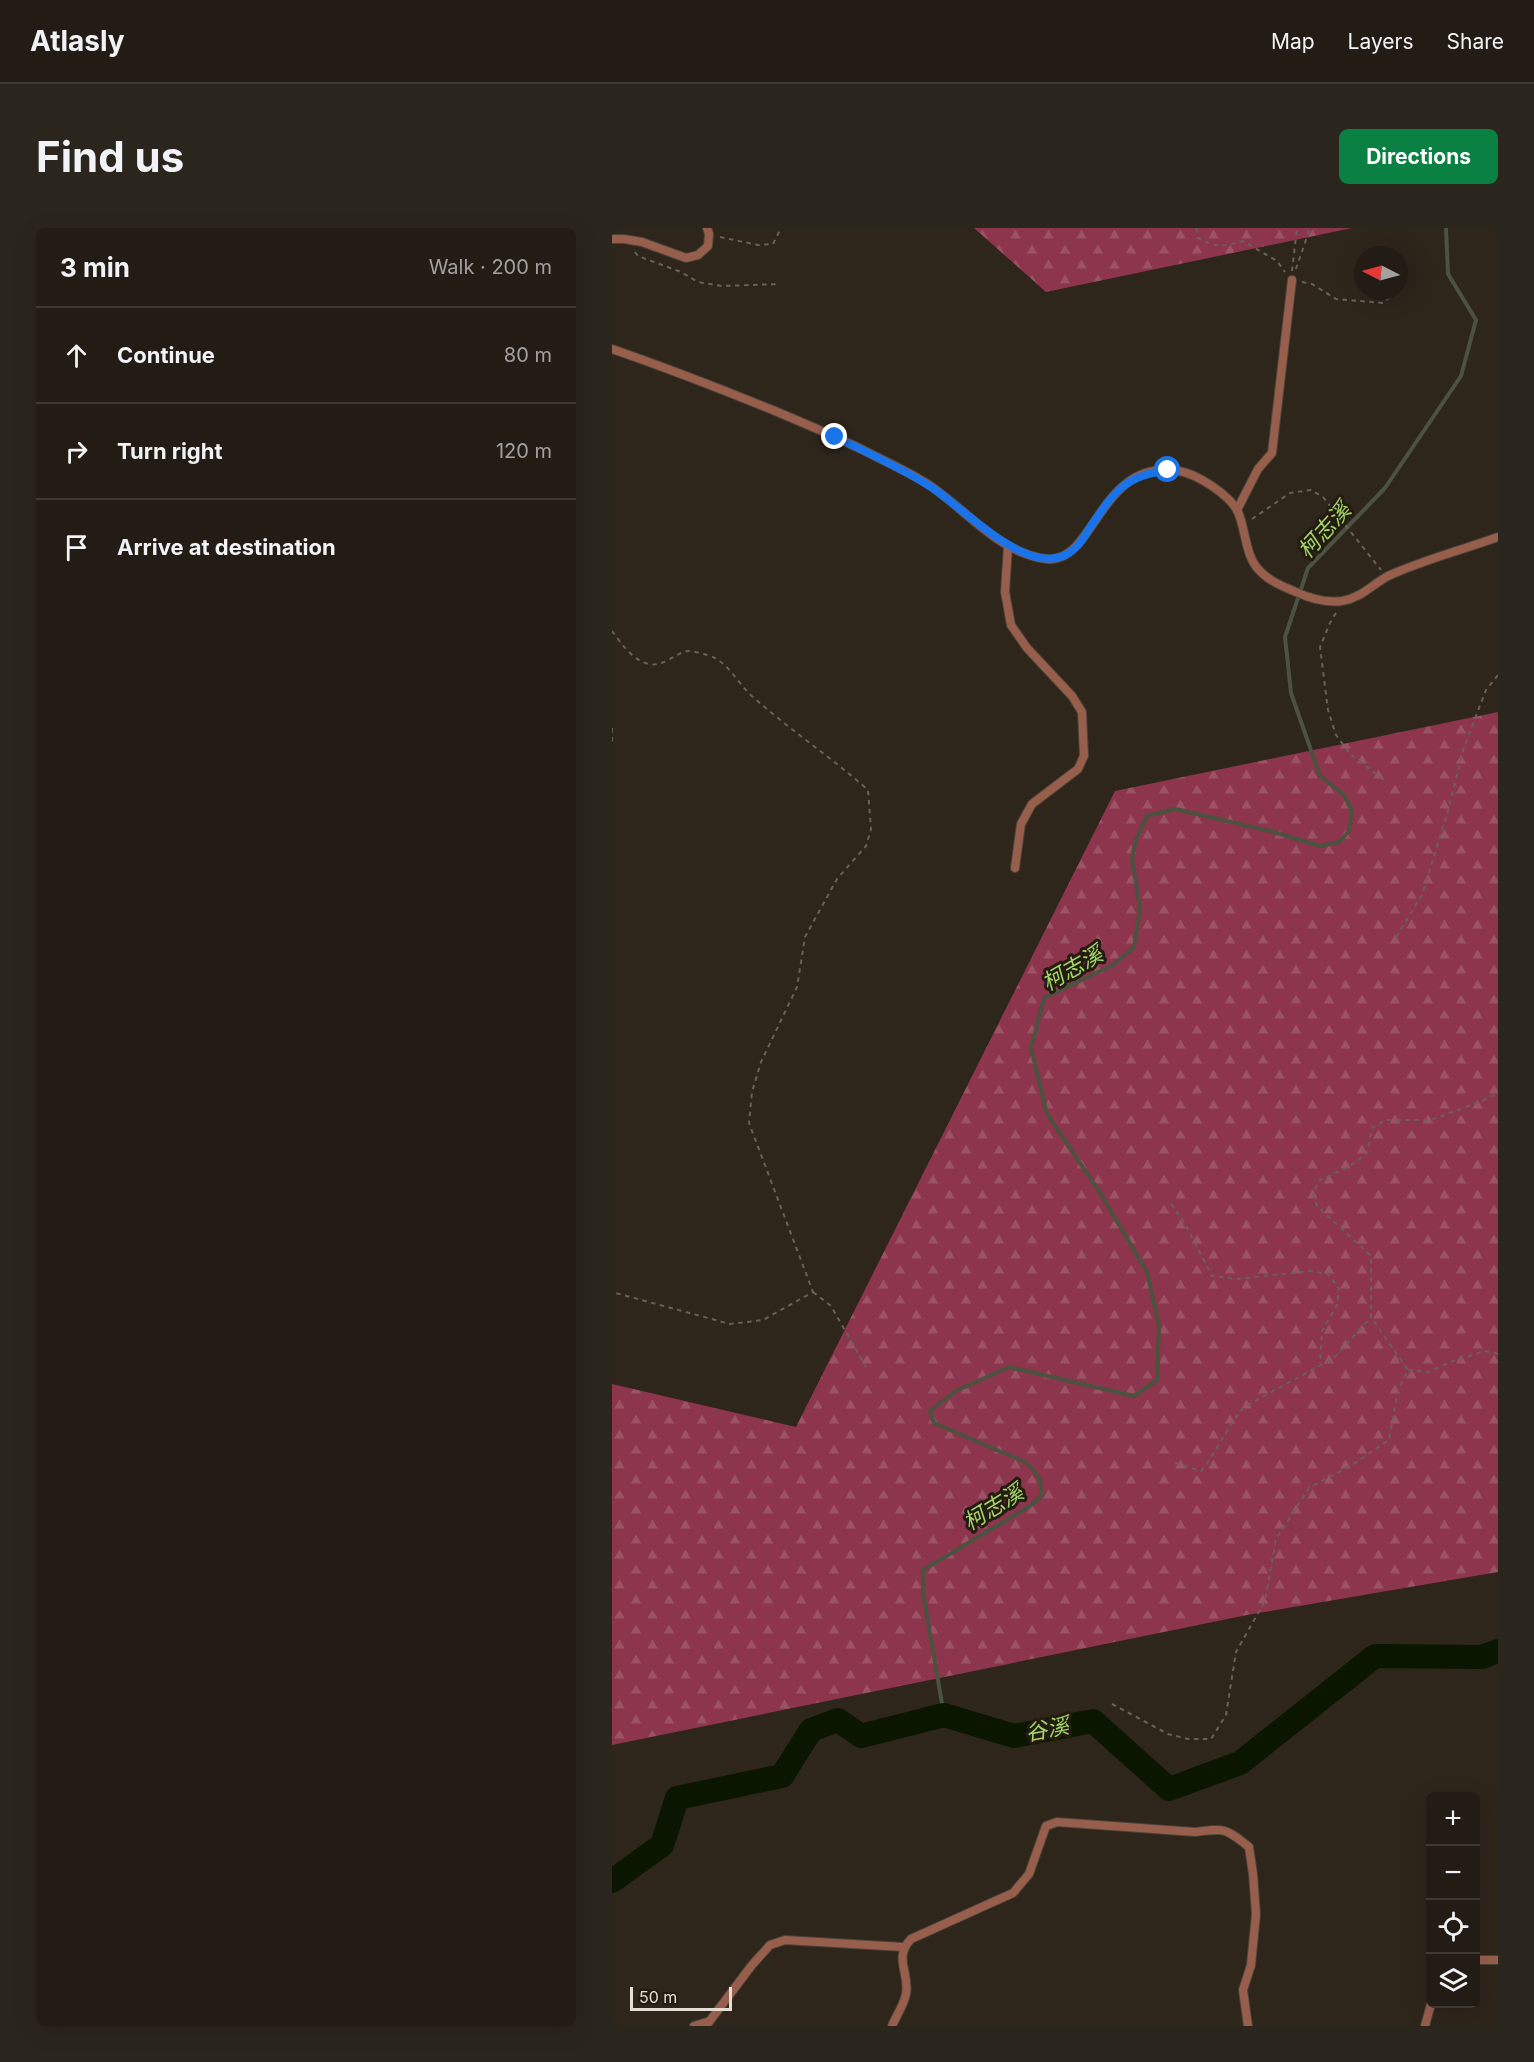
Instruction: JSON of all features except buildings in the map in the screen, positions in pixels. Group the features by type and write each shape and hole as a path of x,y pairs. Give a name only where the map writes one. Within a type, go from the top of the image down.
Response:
{"lane":[{"path":"612,239 642,242 686,258 698,255 708,246 708,231"},
{"path":"1237,510 1258,470 1272,453 1292,280"},
{"path":"612,349 691,376 865,451 930,486 1008,546 1031,555 1050,559 1065,556 1076,548 1118,489 1131,480 1160,471 1181,471 1217,490 1237,510 1252,560 1260,572 1278,584 1310,598 1324,601 1344,601 1368,591 1386,577 1498,537"},
{"path":"1008,546 1005,592 1011,625 1027,648 1072,696 1082,712 1084,756 1078,769 1032,804 1021,824 1015,868"},
{"path":"892,2026 906,1994 902,1964 903,1947 911,1939 1014,1893 1029,1874 1046,1826 1057,1822 1196,1832 1217,1829 1230,1832 1249,1847 1254,1874 1256,1914 1251,1965 1243,1990 1248,2026"},
{"path":"694,2026 707,2024 770,1945 785,1940 903,1947"},
{"path":"1480,1960 1498,1960"},
{"path":"1425,2026 1430,2008"}],"path":[{"path":"708,231 758,245 773,244 781,228"},
{"path":"1196,228 1198,238 1209,244 1223,247 1243,241 1277,261 1292,280 1311,284 1336,299 1383,303 1386,300"},
{"path":"1292,280 1297,228"},
{"path":"1292,280 1310,228"},
{"path":"624,239 638,256 681,272 698,282 722,286 780,284"},
{"path":"1242,525 1290,493 1311,490 1323,497 1386,577"},
{"path":"1344,601 1330,623 1320,647 1328,710 1336,735 1350,754 1384,780"},
{"path":"612,631 628,651 649,664 662,663 688,651 713,657 729,668 751,696 842,766 868,790 871,829 866,846 837,879 805,938 797,987 761,1062 752,1092 749,1123 813,1292 831,1306 866,1367"},
{"path":"1396,937 1422,895 1448,811 1464,747 1486,690 1498,675"},
{"path":"612,728 612,742"},
{"path":"1407,1370 1371,1317 1371,1257 1317,1206 1313,1193 1320,1180 1350,1166 1367,1153 1372,1128 1386,1120 1431,1120 1498,1093"},
{"path":"1171,1204 1184,1222 1212,1276 1237,1280 1310,1271 1328,1274 1340,1288 1337,1305 1322,1331 1320,1364"},
{"path":"612,1292 730,1324 763,1320 813,1292"},
{"path":"1175,1464 1201,1471 1214,1455 1233,1420 1244,1407 1334,1358 1371,1317"},
{"path":"1407,1370 1429,1372 1450,1362 1485,1351 1498,1354"},
{"path":"1112,1704 1168,1734 1188,1739 1210,1738 1226,1716 1236,1652 1265,1601 1276,1539 1309,1488 1352,1465 1389,1440 1398,1390 1407,1370"}],"green space":[{"path":"974,228 1352,228 1046,292"},
{"path":"1498,712 1498,1572 1247,1615 612,1745 612,1384 796,1427 1115,791"}],"waterway":[{"name":"柯志溪","path":"944,1715 923,1593 923,1570 1030,1506 1042,1495 1039,1477 1027,1463 934,1423 930,1411 956,1391 1009,1367 1134,1396 1157,1380 1159,1326 1147,1272 1099,1191 1047,1114 1031,1048 1044,998 1113,965 1134,947 1140,909 1132,858 1136,839 1147,816 1175,809 1274,832 1320,846 1339,842 1349,831 1352,811 1344,795 1320,776 1291,693 1285,637 1308,568 1385,488 1461,376 1476,320 1448,274 1446,228"},
{"name":"谷溪","path":"612,1881 662,1845 677,1798 782,1776 811,1730 838,1720 861,1736 944,1715 1014,1736 1093,1721 1169,1789 1240,1763 1375,1656 1482,1657 1498,1651"}],"route":[{"path":"835,437 930,486 1008,546 1050,559 1065,556 1076,548 1118,489 1131,480 1151,472 1168,470"}]}
